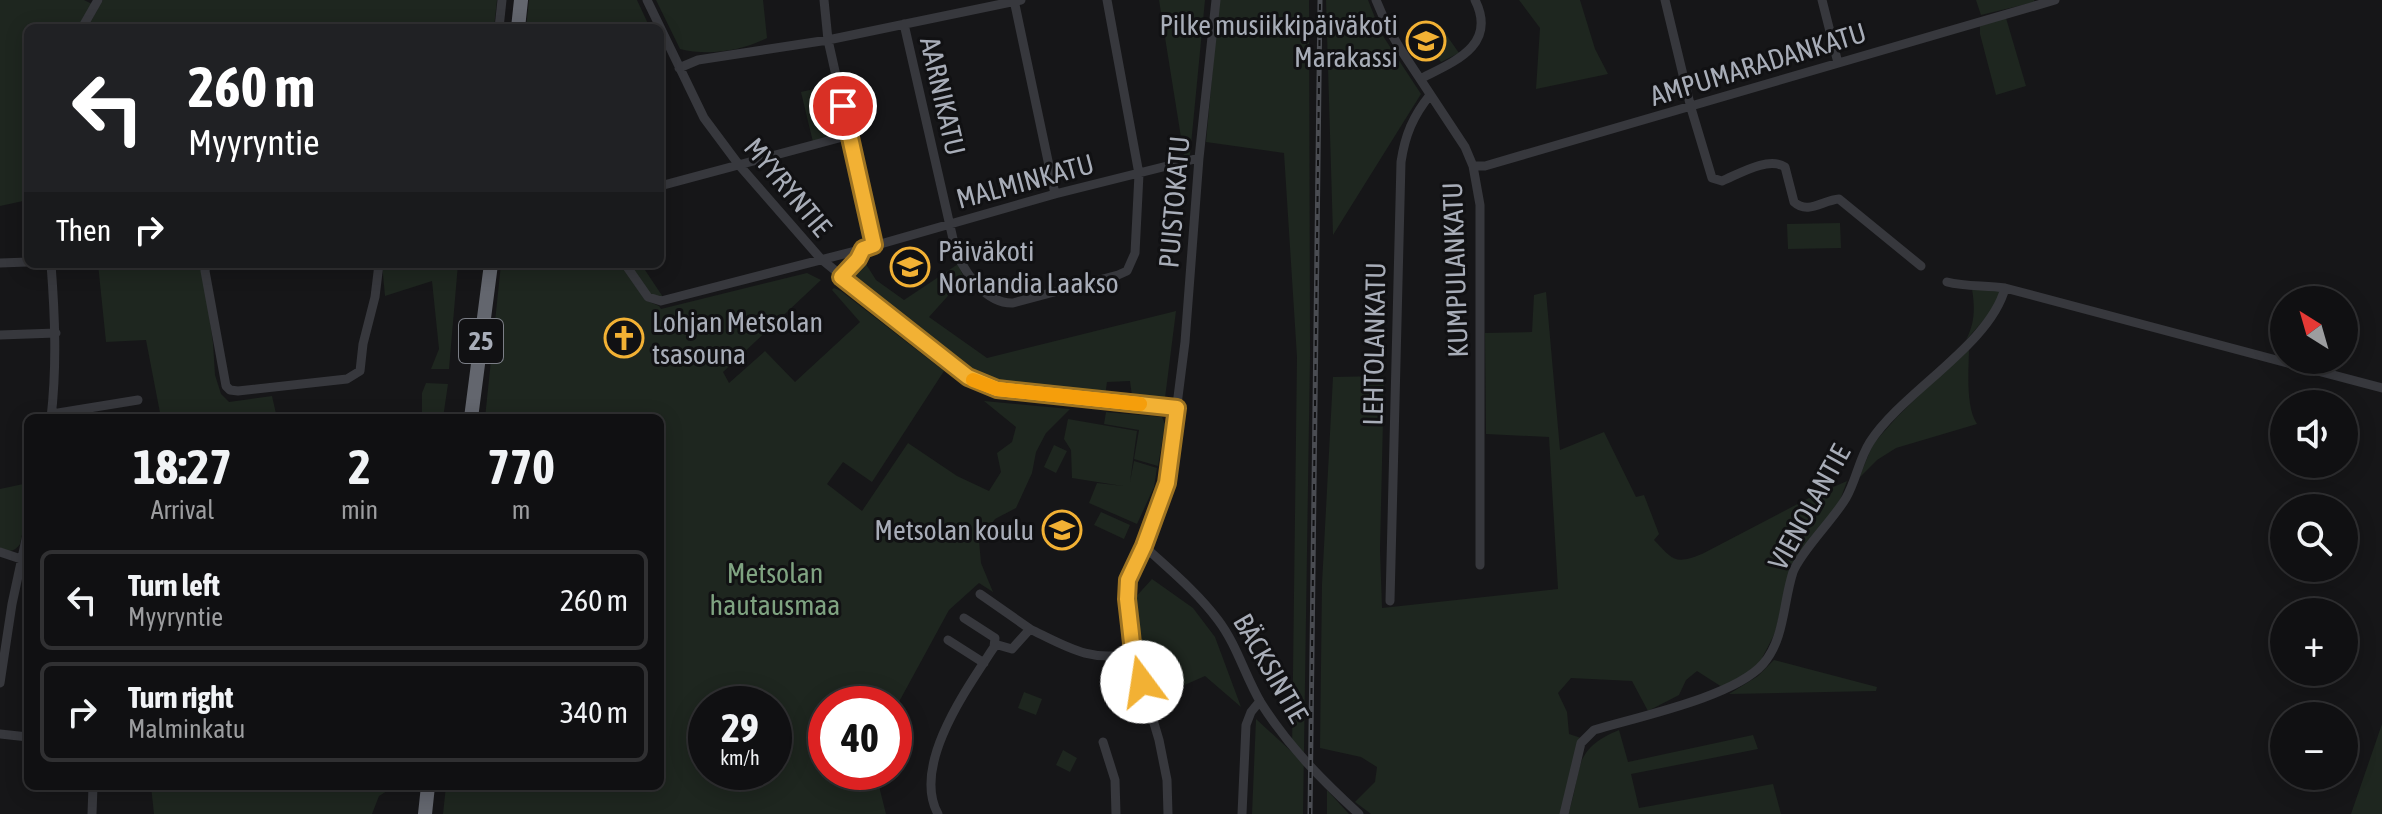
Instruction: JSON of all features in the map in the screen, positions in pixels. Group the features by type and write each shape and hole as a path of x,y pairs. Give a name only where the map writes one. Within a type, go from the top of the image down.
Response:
{"highway":[{"path":"518,24 521,0"},
{"name":"25","path":"472,414 490,268"},
{"path":"425,814 428,790"}],"street":[{"path":"84,24 98,0"},
{"path":"499,24 502,0"},
{"name":"MYYRYNTIE","path":"647,0 659,24"},
{"path":"824,0 828,40 874,245"},
{"path":"1014,0 1055,194"},
{"path":"679,68 698,60 828,40 1021,0"},
{"path":"1107,0 1139,174"},
{"name":"PUISTOKATU","path":"1168,814 1167,780 1159,740 1133,653 1128,580 1167,483 1185,342 1199,158 1216,0"},
{"name":"KUMPULANKATU","path":"1376,0 1388,28 1458,135 1473,166 1480,205 1480,565"},
{"path":"1420,79 1461,59 1472,49 1478,39 1482,20 1475,0"},
{"path":"1665,0 1691,108 1712,178 1722,181 1763,165 1780,164 1785,167 1797,206 1809,208 1839,199 1921,266"},
{"path":"1822,0 1838,63"},
{"name":"AMPUMARADANKATU","path":"1473,166 1485,166 1691,108 2055,0"},
{"name":"AARNIKATU","path":"904,24 956,252 965,272 975,284 1004,303 1127,271 1135,253 1139,174"},
{"name":"MYYRYNTIE","path":"664,35 704,118 739,165 821,259 953,366 980,383 997,389 1177,408"},
{"path":"671,50 698,60"},
{"name":"LEHTOLANKATU","path":"1390,601 1401,162 1409,125 1430,95"},
{"path":"664,185 850,135"},
{"name":"MALMINKATU","path":"628,268 648,297 661,301 673,299 1055,194 1199,158"},
{"path":"841,277 863,249"},
{"path":"0,263 24,262"},
{"path":"51,268 56,333 52,414"},
{"path":"205,268 226,386 238,391 347,379 360,371 379,268"},
{"path":"1947,282 2005,288 2382,388"},
{"name":"VIENOLANTIE","path":"1564,814 1581,743 1594,730 1714,694 1747,678 1764,663 1780,631 1794,570 1846,498 1868,444 1882,426 1973,338 2001,304 2005,288"},
{"path":"0,335 56,333"},
{"path":"63,414 138,400"},
{"name":"BÄCKSINTIE","path":"1144,546 1192,589 1221,623 1260,701 1311,770 1359,814"},
{"path":"0,683 24,547"},
{"path":"0,552 21,559"},
{"path":"980,594 1030,629 1083,654 1105,658 1133,653"},
{"path":"938,814 930,781 937,750 971,682 994,647 995,638 964,618"},
{"path":"994,647 998,645 1012,649 1030,629"},
{"path":"948,640 984,663"},
{"path":"1242,814 1246,725 1260,701"},
{"path":"0,734 24,737"},
{"path":"1103,742 1115,780 1116,814"},
{"path":"92,814 93,790"}],"green space":[{"path":"0,0 84,0 92,4 80,24 24,24 24,201 0,206"},
{"path":"103,0 497,0 494,24 89,24"},
{"path":"529,0 637,0 648,24 526,24"},
{"path":"656,0 763,0 767,38 724,51 680,49"},
{"path":"1159,0 1205,0 1190,155 1184,156"},
{"path":"1219,0 1309,0 1310,355 1303,814 1252,814 1256,719 1292,752 1297,357 1284,153 1206,142"},
{"path":"1326,0 1368,0 1381,33 1421,94 1333,235"},
{"path":"1519,0 1580,0 1595,49 1608,74 1536,89 1540,28"},
{"path":"1976,0 2034,0 2035,2 1981,15"},
{"path":"2006,18 2026,86 1996,95 1980,26"},
{"path":"1438,23 1459,53 1441,62 1424,37 1435,30 1433,26"},
{"path":"831,85 842,133 813,142 801,92"},
{"path":"1840,223 1841,248 1788,249 1787,224"},
{"path":"864,261 876,280 904,300 958,264 964,278 929,317 987,358 1176,311 1165,398 1132,396 1130,381 1107,382 1105,396 997,385 960,368 855,277"},
{"path":"98,268 203,268 215,375 221,394 229,402 272,396 276,414 160,414 146,340 106,342"},
{"path":"382,268 458,268 449,369 431,369 439,349 432,281 385,296"},
{"name":"Metsolan hautausmaa","path":"501,268 624,268 645,300 661,309 807,273 821,280 723,372 729,383 765,351 795,382 860,322 832,290 841,291 944,371 872,482 843,462 827,484 862,511 908,443 957,476 989,491 1001,472 997,453 1012,442 1016,427 984,401 1070,409 1046,433 1016,508 995,519 979,541 981,563 993,592 979,583 949,610 908,686 808,686 808,790 880,790 886,814 443,814 446,790 664,790 664,414 485,414"},
{"path":"632,268 644,268 663,297 651,295"},
{"path":"1972,289 2001,289 1999,303 1966,340 1974,315"},
{"path":"1546,292 1560,450 1604,432 1636,497 1644,495 1659,534 1654,540 1670,556 1680,560 1702,554 1847,481 1839,503 1791,565 1775,633 1760,662 1743,676 1722,687 1697,671 1686,680 1679,695 1648,711 1632,681 1571,678 1558,693 1567,712 1569,734 1581,738 1560,814 1371,814 1355,802 1375,782 1377,767 1361,757 1320,748 1322,584 1333,377 1384,376 1380,550 1382,608 1558,589 1549,437 1486,434 1485,333 1532,332 1534,295"},
{"path":"1969,346 1969,397 1977,424 1896,448 1877,460 1859,478 1873,444"},
{"path":"426,383 448,384 444,414 422,414 422,393"},
{"path":"1106,412 1162,417 1165,424 1158,466 1134,459 1139,430 1104,424"},
{"path":"1068,419 1137,431 1130,482 1134,461 1157,468 1154,487 1137,524 1089,503 1097,483 1123,486 1072,478 1071,450 1064,439"},
{"path":"1054,445 1067,451 1056,473 1044,467"},
{"path":"24,484 24,526 20,544 11,551 0,550 0,489"},
{"path":"1101,512 1130,525 1124,539 1094,525"},
{"path":"1152,579 1193,608 1215,637 1241,707 1205,676 1155,698 1136,644 1133,600"},
{"path":"1774,660 1877,687 1876,691 1729,694 1758,676"},
{"path":"1024,692 1042,699 1036,715 1018,708"},
{"path":"2382,724 2382,814 2351,814"},
{"path":"1619,730 1628,762 1753,735 1758,749 1631,774 1639,808 1773,784 1781,814 1568,814 1585,754 1603,738"},
{"path":"1063,750 1077,758 1070,772 1056,765"},
{"path":"151,790 389,790 379,796 372,814 154,814"},
{"path":"1327,790 1349,814 1327,814"}],"railway":[{"path":"1310,814 1320,0"}],"slow traffic":[{"path":"973,380 997,389 1140,404"}],"place":[{"name":"Pilke musiikkipäiväkoti Marakassi","path":"1426,41"},
{"name":"Päiväkoti Norlandia Laakso","path":"910,267"},
{"name":"Lohjan Metsolan tsasouna","path":"624,338"},
{"name":"Metsolan koulu","path":"1062,530"}],"route":[{"path":"843,106 874,245 863,249 841,277 953,366 980,383 997,389 1177,408 1167,483 1128,580 1133,653 1142,682"}]}
